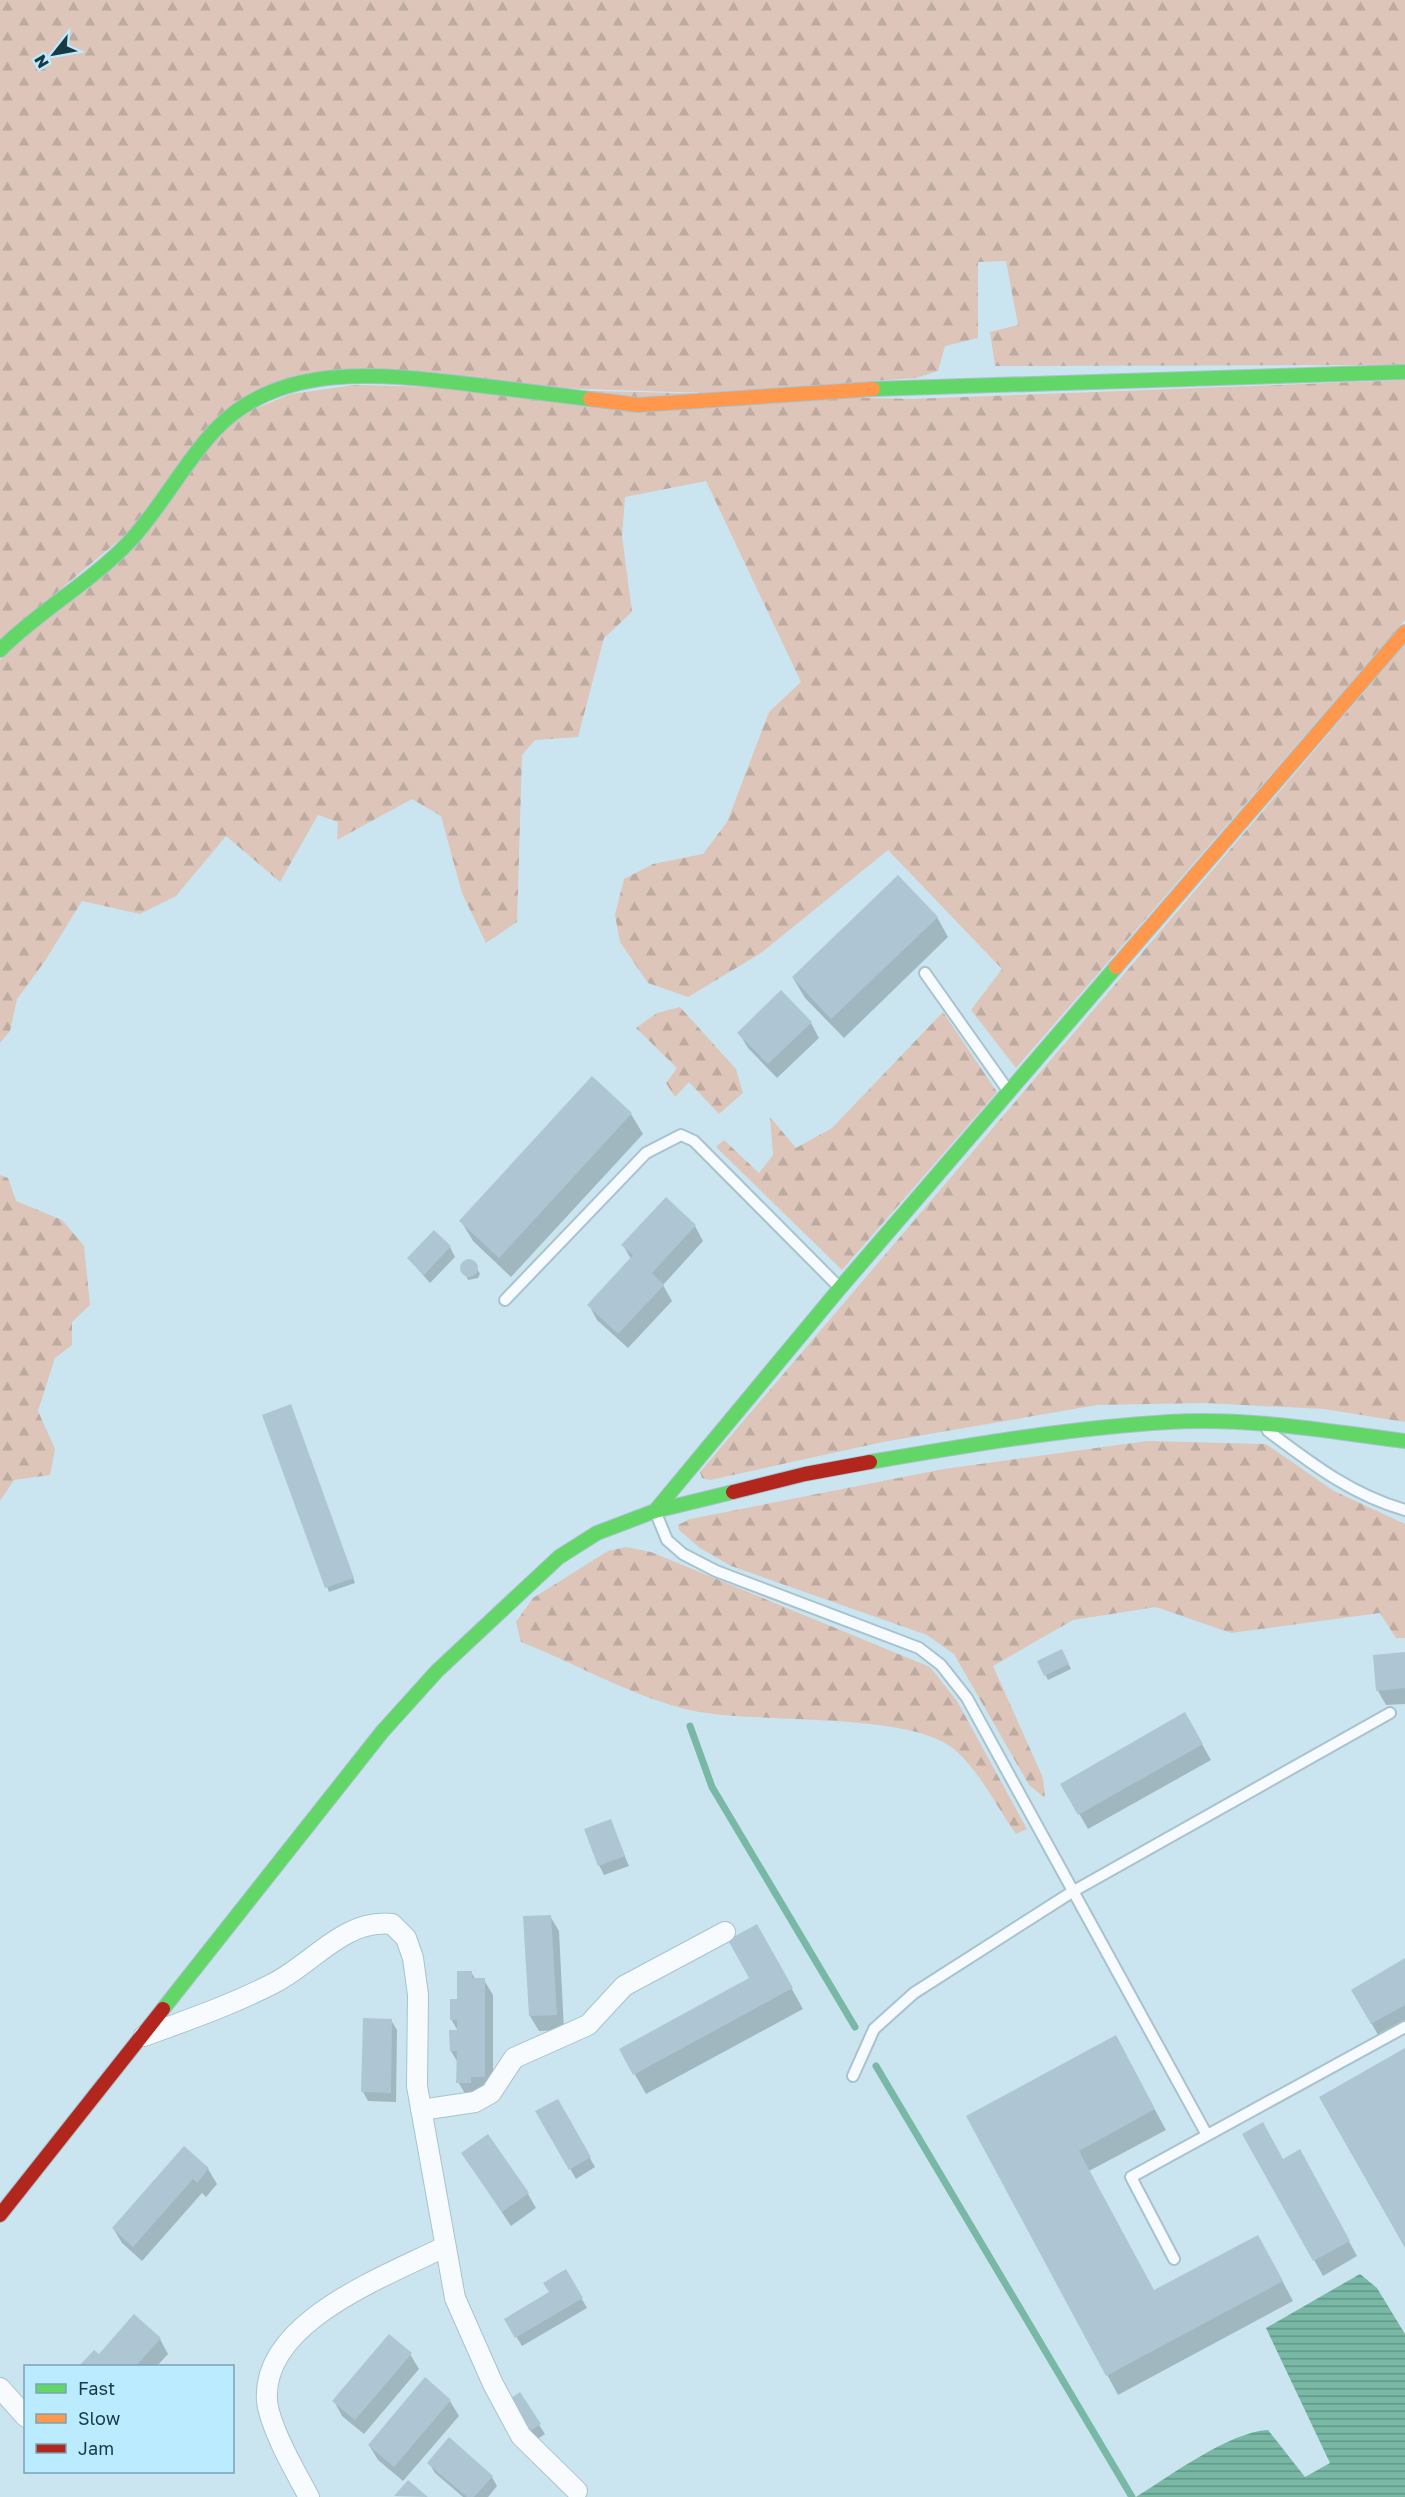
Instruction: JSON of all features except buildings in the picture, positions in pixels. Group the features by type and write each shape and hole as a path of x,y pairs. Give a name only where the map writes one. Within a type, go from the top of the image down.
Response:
{"street":[{"path":"0,650 16,633 89,579 130,542 216,430 246,404 286,386 356,374 400,376 638,405 921,386 1405,372"},
{"path":"655,1511 840,1288 1405,632"},
{"path":"0,2215 144,2036 292,1843 382,1732 437,1671 559,1557 597,1533 655,1511 805,1474 990,1441 1170,1422 1258,1424 1405,1441"},
{"path":"144,2036 214,2010 277,1981 349,1931 375,1922 392,1924 406,1938 413,1958 418,1995 417,2086 444,2247 455,2298 498,2394 522,2436 577,2491"},
{"path":"421,2110 475,2102 491,2093 514,2058 588,2025 624,1986 725,1932"},
{"path":"309,2497 280,2440 267,2401 271,2373 287,2342 312,2318 367,2286 444,2247"},
{"path":"0,2388 24,2415"}],"lane":[{"path":"925,973 1009,1092"},
{"path":"505,1300 646,1153 681,1135 694,1141 840,1288"},
{"path":"1258,1424 1327,1476 1376,1502 1405,1510"},
{"path":"655,1511 667,1540 683,1554 716,1571 920,1648 941,1665 967,1698 1207,2135"},
{"path":"853,2076 874,2029 914,1993 1072,1892 1390,1713"},
{"path":"1174,2259 1131,2176 1405,2027"}],"green space":[{"path":"0,0 1405,0 1405,365 995,366 990,332 1018,325 1006,261 978,262 978,338 945,346 938,371 916,378 707,393 286,379 124,536 0,640"},
{"path":"1405,380 1405,620 1016,1068 971,1010 1002,969 888,850 761,953 688,997 648,983 620,942 615,915 624,879 653,864 703,854 727,822 769,712 801,682 706,481 625,497 622,536 632,612 604,638 578,737 535,740 522,755 517,922 486,943 462,893 441,816 412,799 337,840 338,822 318,815 280,882 226,836 176,896 140,914 82,901 45,961 17,999 10,1031 0,1043 0,660 252,410 291,394 355,385 912,399"},
{"path":"1405,644 1405,1422 1324,1409 1205,1403 1097,1405 883,1442 710,1480 702,1478 700,1472"},
{"path":"680,1007 736,1069 743,1093 719,1114 689,1082 675,1097 666,1083 677,1068 636,1028 657,1013"},
{"path":"943,1012 997,1092 842,1270 716,1147 724,1140 759,1173 773,1155 770,1117 796,1148 832,1128"},
{"path":"0,1175 8,1178 16,1201 62,1220 84,1246 90,1305 72,1322 72,1345 55,1358 38,1411 55,1449 50,1475 14,1480 0,1501"},
{"path":"1147,1441 1266,1444 1334,1491 1405,1524 1405,1638 1396,1638 1380,1613 1231,1633 1156,1607 1073,1620 993,1666 1043,1778 1045,1798 1029,1785 954,1654 927,1635 731,1566 700,1548 679,1530 678,1525 690,1519 944,1469"},
{"path":"626,1547 651,1552 930,1667 957,1701 1027,1829 1016,1834 964,1759 955,1750 933,1737 903,1729 868,1724 752,1717 689,1710 624,1688 521,1642 516,1622 533,1598 608,1551"}],"shaded area":[{"path":"1360,2274 1377,2288 1405,2334 1405,2497 1136,2497 1200,2456 1236,2438 1268,2430 1305,2477 1330,2463 1266,2328"}],"waterway":[{"path":"690,1726 712,1787 855,2027"},
{"path":"876,2066 1132,2497"}],"traffic: fast":[{"path":"873,389 1405,372"},
{"path":"0,650 114,557 141,529 203,443 215,430 241,408 270,392 301,382 334,377 368,376 435,380 590,399"},
{"path":"655,1511 840,1288 1116,967"},
{"path":"870,1462 982,1443 1169,1422 1258,1423 1405,1441"},
{"path":"163,2009 382,1732 437,1671 559,1557 597,1533 655,1511 733,1492"}],"traffic: slow":[{"path":"590,399 638,405 873,389"},
{"path":"1116,967 1405,632"}],"traffic: jam":[{"path":"733,1492 805,1474 870,1462"},
{"path":"0,2215 163,2009"}]}
